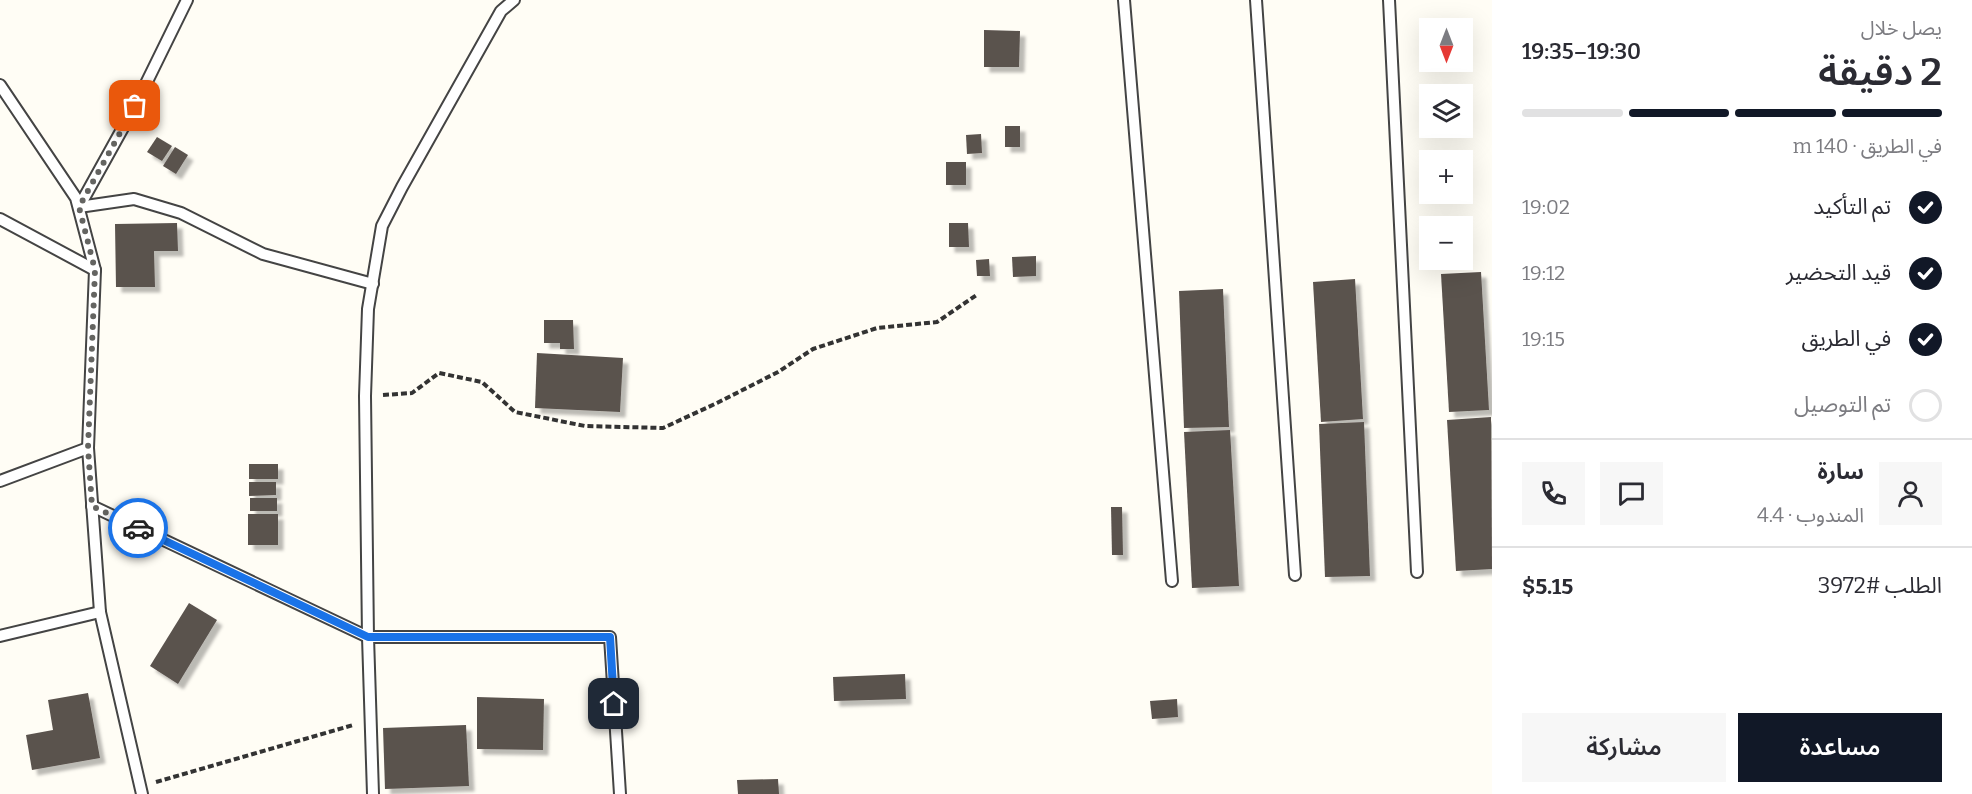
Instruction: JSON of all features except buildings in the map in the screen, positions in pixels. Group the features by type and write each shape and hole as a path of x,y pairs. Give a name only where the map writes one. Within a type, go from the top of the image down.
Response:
{"lane":[{"path":"79,207 135,106 188,0"},
{"path":"373,794 368,637 365,396 368,309 382,226 501,11 514,0"},
{"path":"1124,0 1172,581"},
{"path":"1256,0 1296,575"},
{"path":"1389,0 1417,572"},
{"path":"0,85 76,198 95,270 88,448 100,612 142,790"},
{"path":"79,207 134,199 181,213 263,254 373,284"},
{"path":"0,219 95,270"},
{"path":"0,481 88,448"},
{"path":"92,506 368,637 610,637 620,794"},
{"path":"0,636 100,612"}],"path":[{"path":"365,396 412,393 439,373 482,382 515,412 585,426 663,428 778,372 813,349 877,328 937,322 978,294"},
{"path":"142,790 370,720"}],"way so far":[{"path":"135,106 79,207 95,270 88,448 92,506 138,528"}],"route":[{"path":"138,528 368,637 610,637 614,704"}]}
